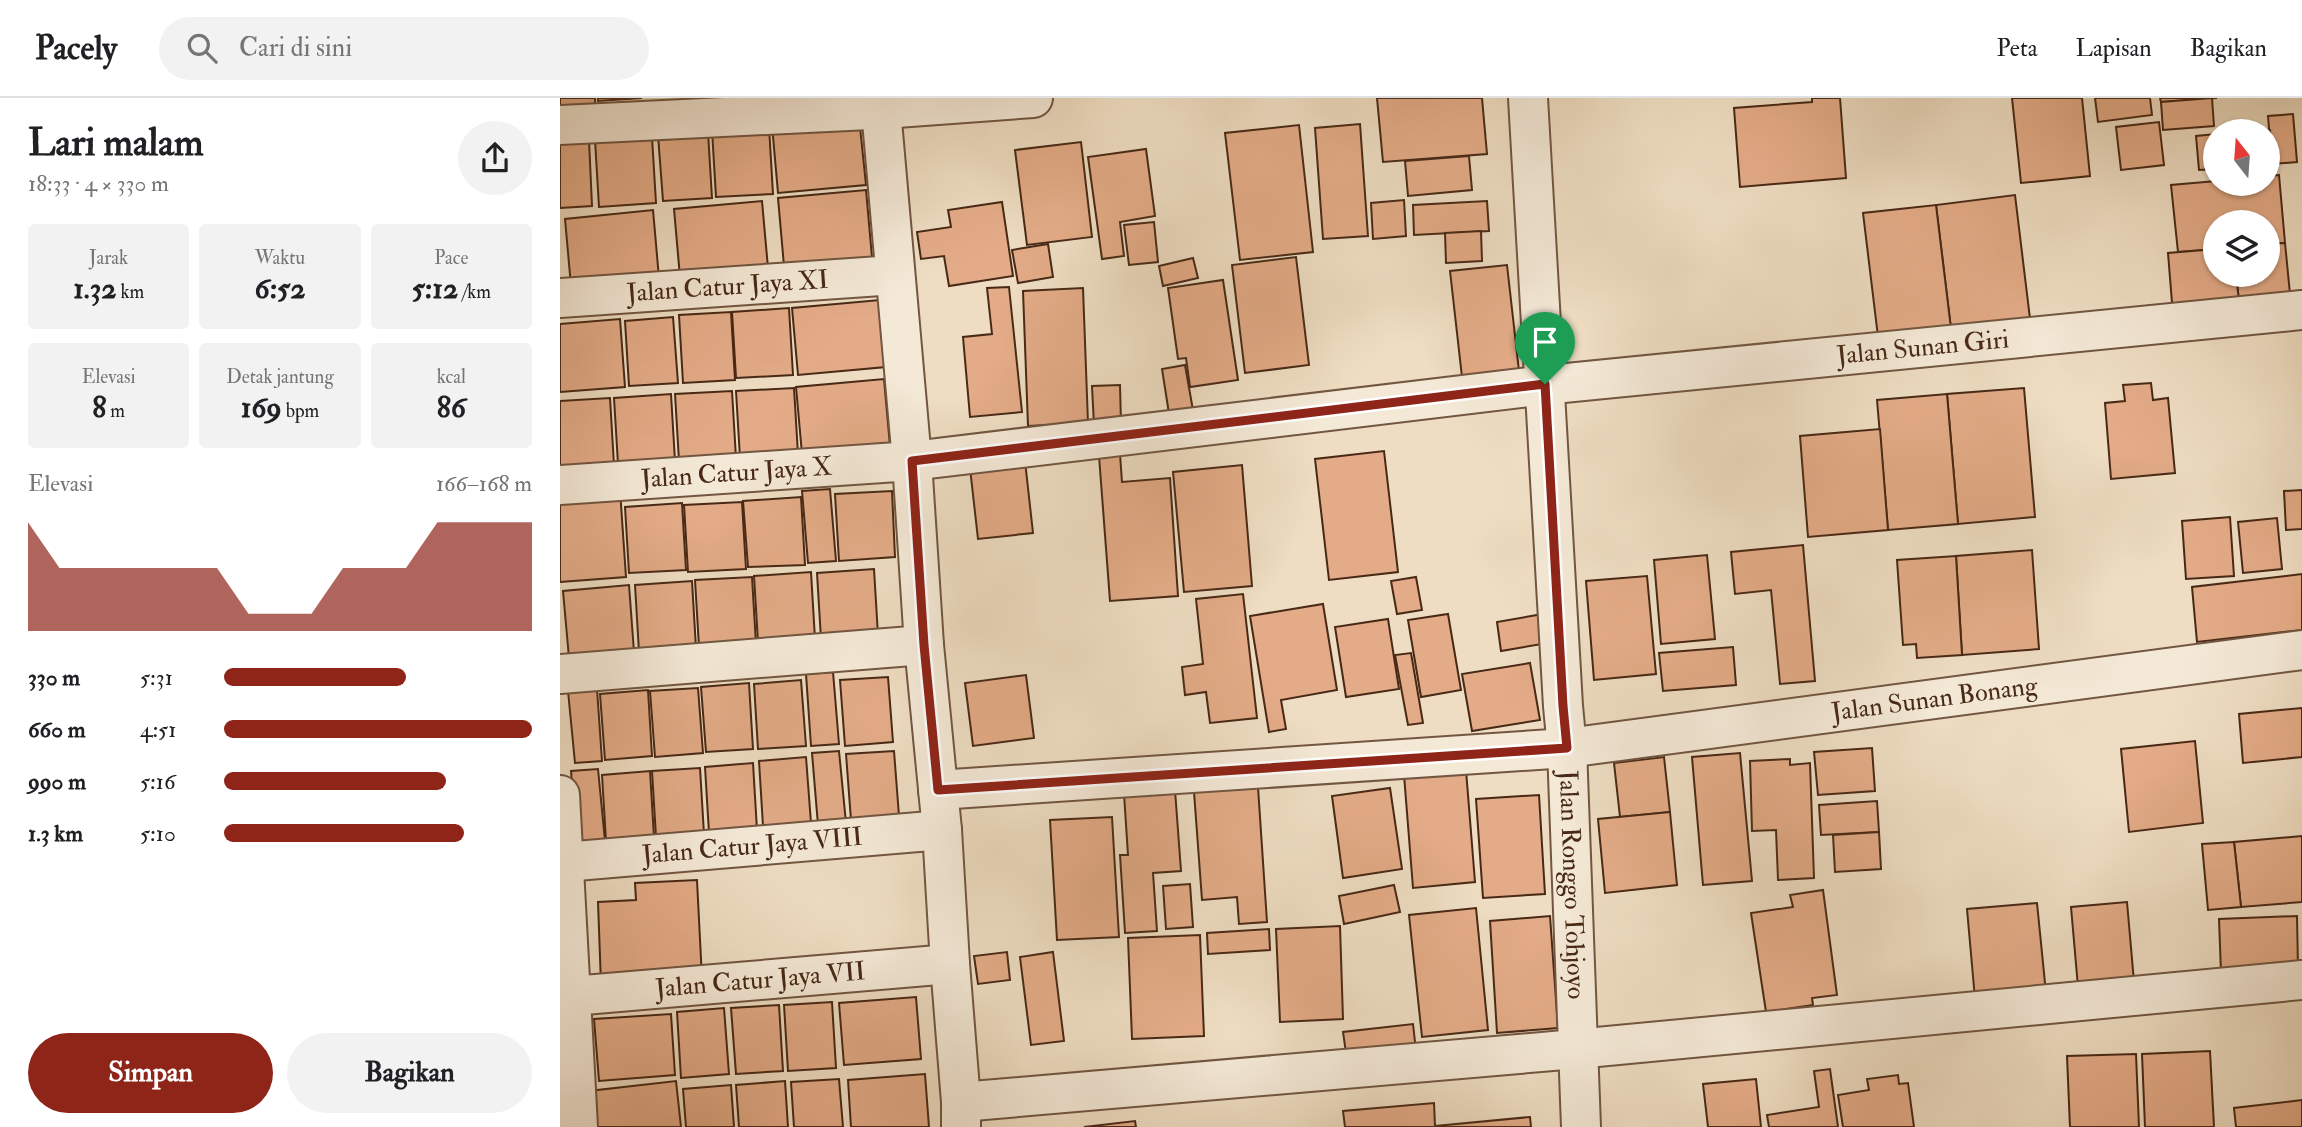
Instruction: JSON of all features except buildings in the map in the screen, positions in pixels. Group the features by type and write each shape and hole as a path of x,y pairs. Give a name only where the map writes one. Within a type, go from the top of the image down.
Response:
{"street":[{"path":"560,125 880,103 1033,98"},
{"name":"Jalan Ronggo Tohjoyo","path":"1528,98 1567,748 1576,1049 1581,1127"},
{"path":"880,103 912,461 924,645 942,830 961,1115 1576,1049 2302,980"},
{"name":"Jalan Catur Jaya XI","path":"560,298 895,275"},
{"name":"Jalan Sunan Giri","path":"912,461 1545,384 2302,310"},
{"name":"Jalan Catur Jaya X","path":"560,485 912,461"},
{"path":"560,674 924,645"},
{"name":"Jalan Sunan Bonang","path":"938,790 1567,748 2302,650"},
{"path":"560,811 572,996 566,1042 578,1127"},
{"name":"Jalan Catur Jaya VIII","path":"564,862 942,830"},
{"name":"Jalan Catur Jaya VII","path":"572,996 950,964"}],"route":[{"path":"1545,384 1567,748 938,790 924,645 912,461 1545,384"}]}
